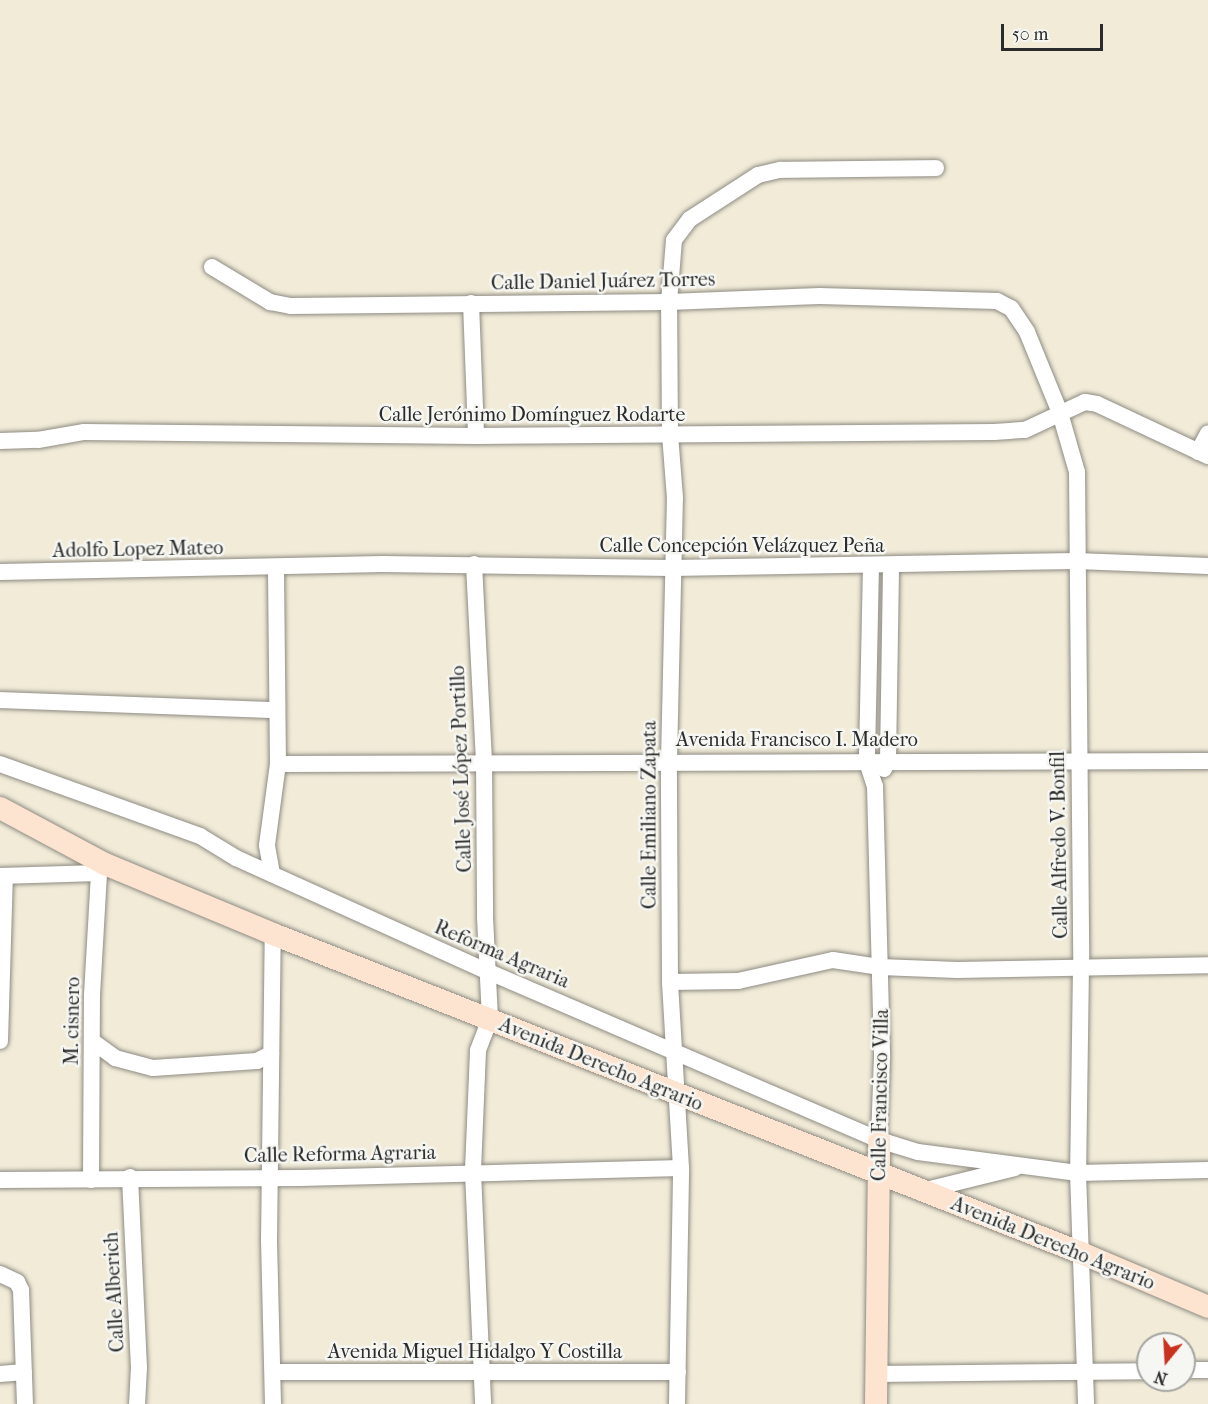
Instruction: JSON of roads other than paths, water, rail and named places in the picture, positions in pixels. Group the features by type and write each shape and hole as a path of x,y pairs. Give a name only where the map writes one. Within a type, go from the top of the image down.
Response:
{"street":[{"name":"Calle Emiliano Zapata","path":"677,1404 681,1168 670,982 669,760 675,498 670,435 669,302 674,240 681,230 740,184 780,170 936,168"},
{"name":"Calle Daniel Juárez Torres","path":"212,267 270,302 291,306 669,302 820,296 1004,303"},
{"path":"471,303 476,436"},
{"name":"Calle Alfredo V. Bonfil","path":"1004,303 1027,332 1060,413 1077,472 1081,966 1078,1173 1086,1404"},
{"name":"Calle Jerónimo Domínguez Rodarte","path":"0,441 38,440 84,432 476,436 994,432 1025,430 1075,404 1097,404 1203,454"},
{"path":"1203,454 1208,434"},
{"name":"Calle Concepción Velázquez Peña","path":"276,568 474,564 672,568 1076,561 1208,566"},
{"name":"Calle José López Portillo","path":"474,564 484,760 490,1019"},
{"name":"Calle Francisco Villa","path":"871,565 867,762 875,786 880,967 876,1404"},
{"name":"Calle Francisco Villa","path":"875,786 888,760 891,566"},
{"path":"272,874 267,845 278,764 276,568"},
{"name":"Adolfo Lopez Mateo","path":"0,572 276,568"},
{"path":"0,700 276,710"},
{"name":"Avenida Francisco I. Madero","path":"278,764 484,760 1208,761"},
{"name":"Reforma Agraria","path":"0,764 200,836 272,874 489,972 879,1140 918,1152 1025,1166"},
{"name":"Avenida Derecho Agrario","path":"0,808 102,868 490,1019 879,1176 1081,1253 1208,1307"},
{"path":"0,1041 3,876 102,868"},
{"name":"M. cisnero","path":"91,1180 92,1041 102,868"},
{"path":"273,934 269,1176 273,1404"},
{"path":"670,982 738,981 833,960 880,967 957,970 1208,965"},
{"path":"483,1404 473,1172 478,1051 490,1019"},
{"path":"92,1041 115,1058 153,1068 257,1062 271,1054"},
{"path":"922,1191 1025,1166 1078,1173 1208,1170"},
{"name":"Calle Reforma Agraria","path":"0,1179 91,1180 130,1177 681,1168"},
{"name":"Calle Alberich","path":"130,1177 139,1367 137,1404"},
{"path":"0,1274 16,1282 24,1316 24,1372 28,1401"},
{"path":"876,1374 1136,1371"},
{"path":"0,1374 24,1372"},
{"name":"Avenida Miguel Hidalgo Y Costilla","path":"273,1372 678,1372"}]}
